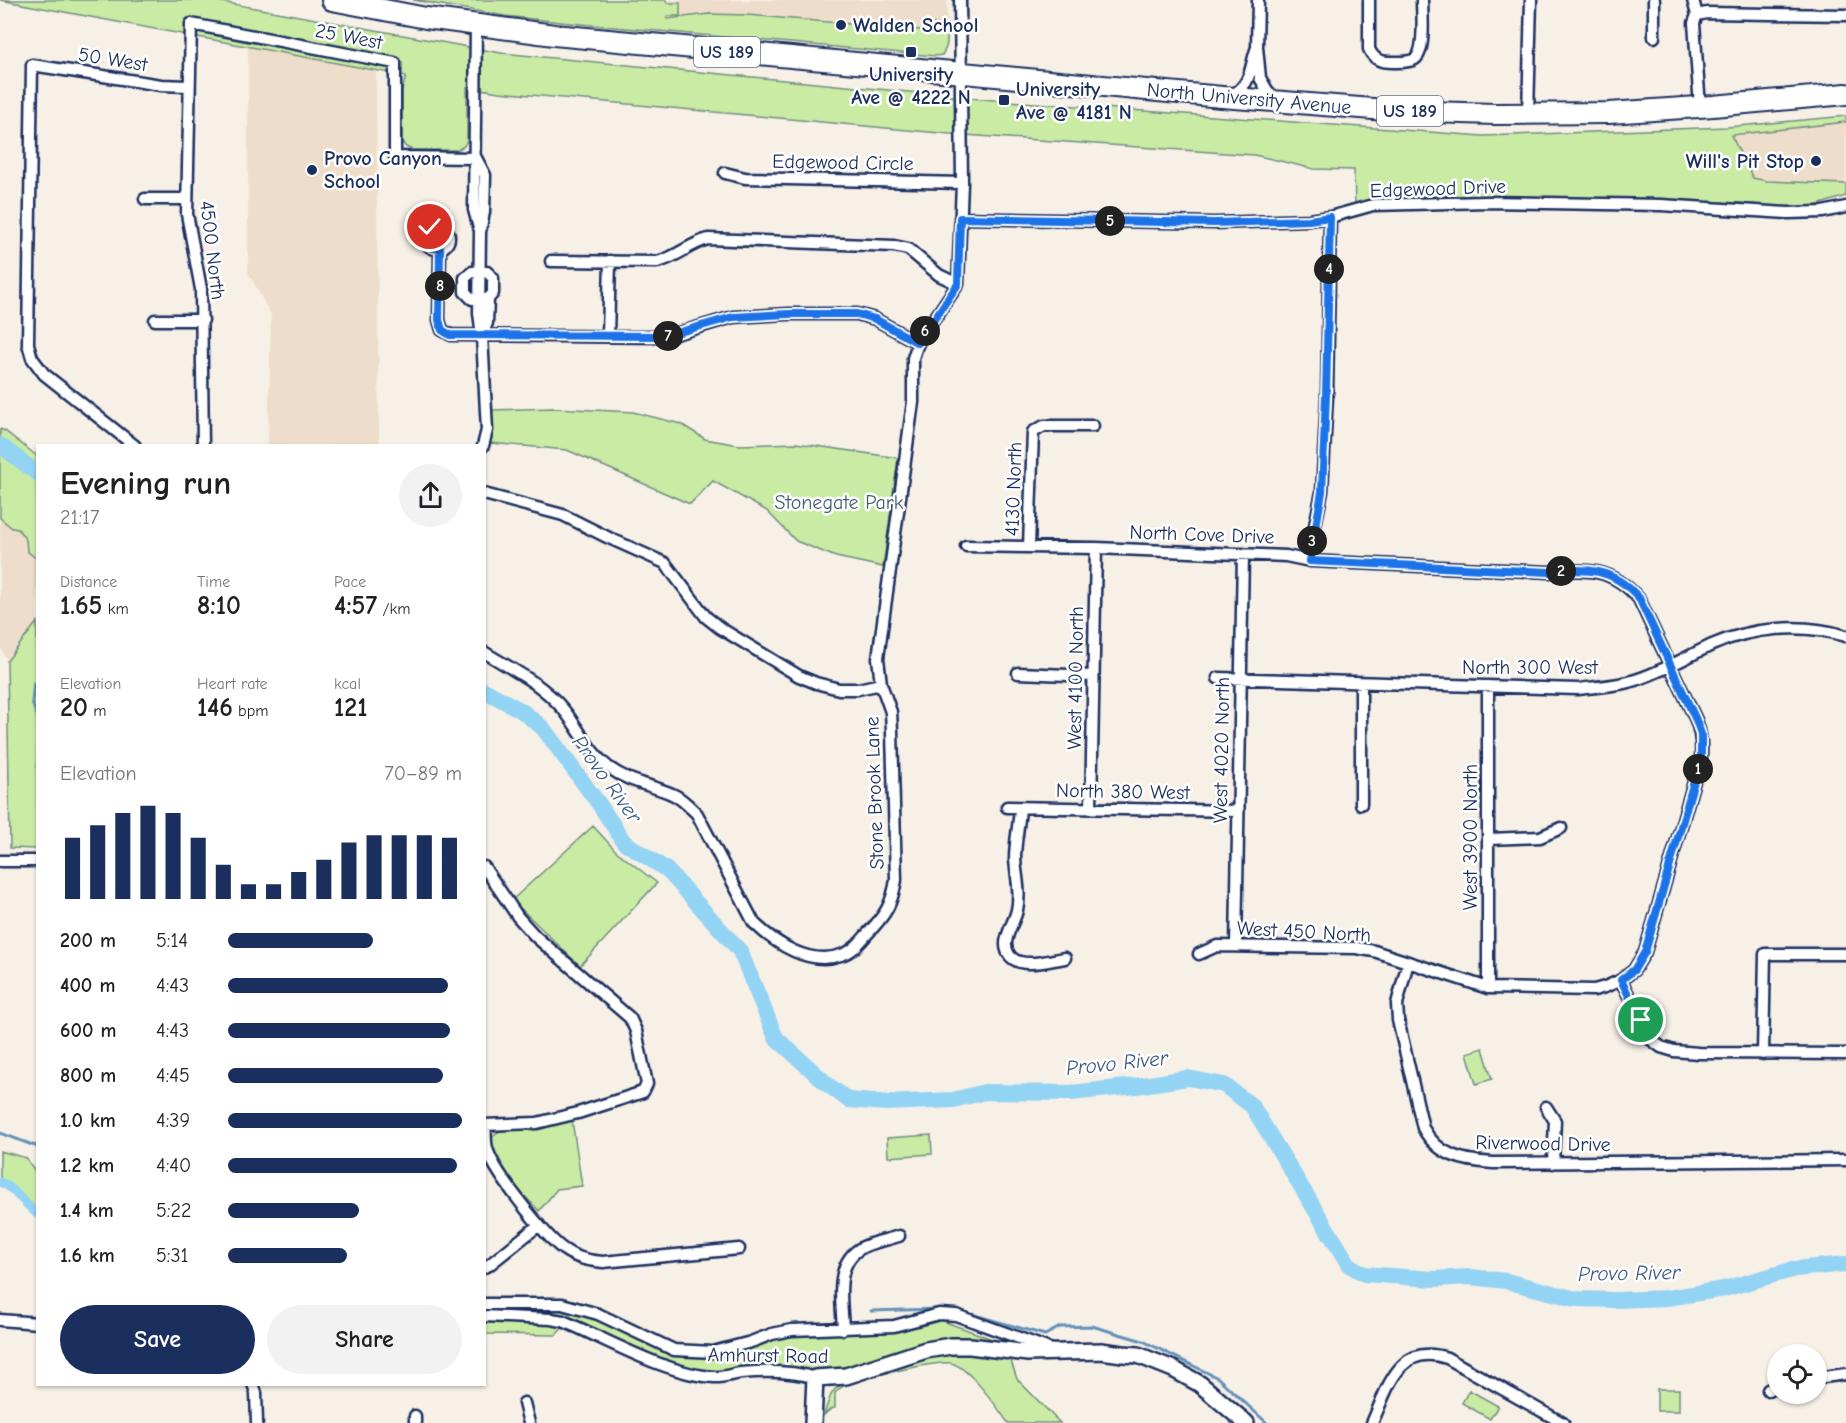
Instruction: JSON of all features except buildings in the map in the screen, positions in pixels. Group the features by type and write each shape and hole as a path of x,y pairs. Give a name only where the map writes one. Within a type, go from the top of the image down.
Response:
{"highway":[{"name":"North University Avenue","path":"332,0 476,25 616,42 1398,111 1528,114 1609,112 1700,107 1846,94"}],"street":[{"path":"440,249 439,320 442,330 454,335 666,336 733,317 857,314 875,319 918,343 958,284 962,183 960,0"},
{"path":"1258,0 1257,47 1261,80 1277,101"},
{"path":"1369,0 1368,46 1371,53 1379,60 1395,62 1411,61 1420,53 1422,0"},
{"path":"1528,114 1531,0"},
{"path":"1654,0 1654,37"},
{"path":"1693,0 1697,15 1694,22 1700,107"},
{"path":"1697,15 1707,13 1846,15"},
{"name":"25 West","path":"190,24 395,63 395,157 476,158"},
{"name":"4500 North","path":"190,24 187,214 201,289 203,444"},
{"path":"476,25 474,210 480,232 480,272"},
{"path":"1229,97 1242,88 1249,79 1257,47"},
{"name":"50 West","path":"132,444 44,374 37,367 31,354 27,338 32,65 161,85 188,86"},
{"name":"Edgewood Circle","path":"725,173 745,178 962,183"},
{"path":"145,199 187,199"},
{"name":"Edgewood Drive","path":"960,218 1214,223 1309,220 1330,217 1373,205 1487,202 1661,205 1788,213 1823,212 1846,207"},
{"path":"1310,561 1322,492 1330,217"},
{"path":"551,261 657,262 670,259 697,242 708,239 902,246 939,275 958,284"},
{"path":"608,336 610,261"},
{"path":"472,272 480,272 487,272 493,278 494,293 484,299 472,299 465,292 465,278 472,272"},
{"path":"484,299 482,336 487,430 484,444"},
{"path":"154,320 203,320"},
{"name":"Stone Brook Lane","path":"486,653 545,690 565,711 588,747 608,766 641,784 673,794 697,814 754,923 769,937 813,958 843,955 856,946 885,914 893,896 896,879 891,712 881,684 878,658 913,402 913,358 918,343"},
{"name":"4130 North","path":"1029,547 1033,432 1044,426 1093,426"},
{"path":"486,495 563,515 664,563 692,600 713,622 799,676 839,689 858,689 881,684"},
{"name":"North Cove Drive","path":"966,546 1243,554 1286,556 1310,561 1549,572 1586,569 1598,571 1619,580 1639,598 1701,734 1701,757 1645,952 1634,970 1621,980"},
{"name":"West 4100 North","path":"1091,808 1096,548"},
{"name":"West 4020 North","path":"1236,946 1243,554"},
{"name":"North 300 West","path":"1830,631 1846,627"},
{"name":"North 300 West","path":"1218,678 1578,689 1634,681 1734,636 1761,630 1830,631 1846,636"},
{"path":"1018,673 1093,676"},
{"path":"1361,683 1361,804"},
{"name":"West 3900 North","path":"1488,686 1488,988"},
{"name":"North 380 West","path":"1007,807 1238,811"},
{"path":"1020,808 1015,861 1019,901 1017,913 1007,936 1006,948 1012,957 1021,962 1065,958"},
{"path":"1489,839 1540,837 1561,828"},
{"path":"0,861 36,861"},
{"path":"486,870 518,917 535,936 630,1018 636,1031 647,1084 643,1092 578,1113 537,1123 486,1125"},
{"name":"West 450 North","path":"1199,954 1212,946 1357,948 1374,951 1488,988 1594,990 1621,980"},
{"path":"1763,1054 1765,954 1846,954"},
{"name":"Riverwood Drive","path":"1408,962 1397,1004 1398,1020 1421,1120 1427,1135 1450,1155 1471,1161 1553,1164 1846,1160"},
{"path":"1621,980 1650,1040 1661,1047 1674,1051 1698,1053 1846,1054"},
{"path":"1546,1107 1555,1121 1553,1164"},
{"path":"486,1136 487,1148 496,1167 539,1225 562,1248 575,1256 588,1261 603,1262 739,1249"},
{"path":"486,1265 539,1225"},
{"path":"843,1329 841,1279 849,1259 860,1249 898,1236"},
{"path":"486,1304 562,1304 598,1314 674,1350 713,1352 792,1330 894,1326 939,1314 956,1315 1056,1351"},
{"name":"Amhurst Road","path":"486,1316 563,1321 642,1357 699,1375 716,1377 740,1373 790,1373 815,1378 846,1377 926,1350 951,1346 1028,1353 1101,1351 1138,1355 1173,1369 1200,1384 1246,1423"},
{"path":"0,1320 36,1323"},
{"path":"1372,1423 1394,1374 1416,1356 1430,1354 1447,1358 1563,1423"},
{"path":"1827,1377 1846,1374"},
{"path":"813,1423 815,1378"},
{"path":"253,1386 256,1393 257,1423"},
{"path":"524,1403 528,1423"}],"shaded area":[{"name":"Walden School","path":"571,0 947,0 947,35 693,25"},
{"name":"Provo Canyon School","path":"248,43 376,68 379,444 268,444 271,315 248,272"},
{"path":"1846,122 1846,184 1767,181 1753,178 1731,135 1755,130"},
{"path":"0,518 18,529 36,557 36,624 7,661 0,646"}],"green space":[{"path":"0,0 211,0 501,53 982,99 1483,136 1727,127 1846,116 1846,122 1731,135 1753,178 1767,181 1846,184 1846,196 1802,210 1740,203 1458,196 1405,196 1355,206 1354,170 1314,169 1254,155 950,134 499,92 467,87 467,140 464,146 457,150 413,150 405,146 402,139 402,91 406,76"},
{"path":"413,0 666,0 667,3 680,3 680,16 667,16 667,19 709,14 747,15 932,31 936,29 934,24 947,26 947,41 942,55 935,56 570,23 505,16"},
{"name":"Stonegate Park","path":"554,408 633,412 681,424 705,439 739,445 796,443 898,458 883,567 836,557 796,541 767,511 713,481 690,504 567,450 490,443 492,410"},
{"path":"0,429 36,455 36,558 27,551 26,540 18,529 12,528 0,518"},
{"path":"36,623 36,849 10,848 7,661"},
{"path":"593,826 616,851 657,883 580,966 512,900"},
{"path":"1483,1048 1492,1079 1476,1084 1467,1053"},
{"path":"572,1120 582,1186 557,1189 539,1211 496,1160 491,1149 492,1139 502,1130"},
{"path":"931,1135 932,1154 888,1157 887,1138"},
{"path":"0,1151 26,1158 36,1173 36,1211 9,1183 0,1180"},
{"path":"486,1306 562,1307 678,1354 723,1357 784,1334 895,1330 940,1320 1006,1344 932,1340 827,1372 702,1372 659,1360 569,1321 556,1335 486,1334"},
{"path":"963,1352 1010,1358 1017,1379 1060,1423 1008,1423 974,1380 951,1363 878,1375 849,1384 835,1393 835,1408 824,1415 832,1394 848,1381 928,1354"},
{"path":"1657,1389 1679,1389 1679,1411 1657,1411"},
{"path":"1469,1390 1498,1406 1490,1419 1462,1403"}],"waterway":[{"name":"Provo River","path":"0,445 36,472"},
{"path":"34,683 32,703 36,713"},
{"name":"Provo River","path":"486,691 522,711 543,728 624,842 667,870 740,951 776,1038 848,1100 886,1103 953,1100 985,1092 1071,1093 1188,1078 1224,1085 1252,1106 1349,1265 1364,1274 1433,1279 1470,1277 1506,1281 1576,1299 1616,1300 1667,1298 1724,1289 1795,1269 1846,1264"},
{"path":"0,1133 36,1146"},
{"path":"0,1182 8,1186 36,1213"},
{"path":"871,1311 938,1309"},
{"path":"960,1311 1045,1335 1060,1327 1092,1326 1143,1341 1218,1378 1267,1423"}],"place":[{"name":"Walden School","path":"841,25"},
{"name":"University Ave @ 4222 N","path":"911,52"},
{"name":"University Ave @ 4181 N","path":"1004,100"},
{"name":"Will's Pit Stop","path":"1816,161"},
{"name":"Provo Canyon School","path":"312,170"}],"route":[{"path":"430,227 426,240 431,247 440,249 439,320 442,330 450,335 647,337 681,333 733,317 857,314 875,319 918,343 958,284 960,218 1214,223 1309,220 1330,217 1322,492 1310,561 1549,572 1586,569 1610,575 1631,589 1639,598 1696,720 1701,734 1701,757 1645,952 1634,970 1621,980 1641,1020"}]}
